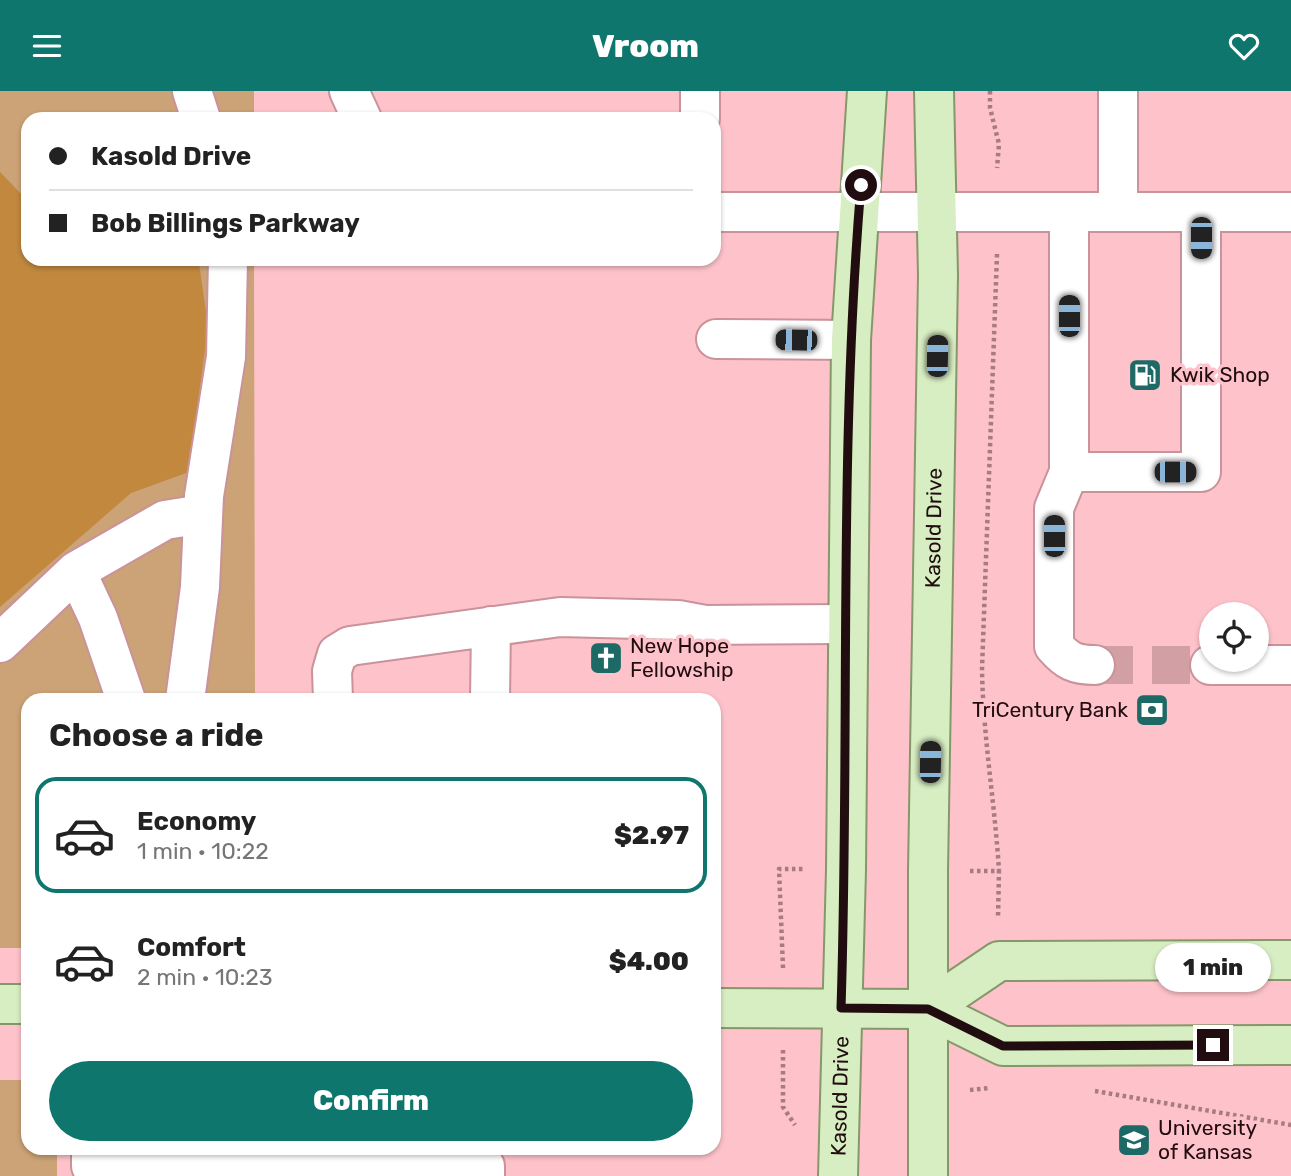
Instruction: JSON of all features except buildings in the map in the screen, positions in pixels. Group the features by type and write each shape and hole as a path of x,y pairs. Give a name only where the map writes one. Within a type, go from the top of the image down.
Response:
{"main road":[{"name":"Kasold Drive","path":"838,1176 846,870 851,340 867,91"},
{"name":"Kasold Drive","path":"928,1176 938,275 934,91"},
{"path":"928,1009 999,961 1291,960"},
{"path":"0,1005 21,1005"},
{"path":"721,1008 928,1009 1003,1046 1291,1045"}],"lane":[{"path":"192,91 199,112"},
{"path":"349,91 359,112"},
{"path":"700,91 700,112"},
{"path":"1118,91 1118,212"},
{"path":"721,212 1291,212"},
{"path":"1069,212 1069,472 1054,508 1054,646 1064,658 1077,665 1095,665"},
{"path":"1069,472 1201,472 1201,212"},
{"path":"186,693 200,587 203,514 226,357 228,266"},
{"path":"716,339 851,340"},
{"path":"0,643 76,572 165,520 203,514"},
{"path":"76,572 98,618 124,693"},
{"path":"333,693 332,671 337,654 350,646 491,626 560,617 678,620 705,625 847,624"},
{"path":"491,626 491,693"},
{"path":"1269,665 1291,665"},
{"path":"106,1163 352,1171 485,1166 485,1176"}],"path":[{"path":"990,91 990,109 999,144 982,714 995,799 999,871 998,924"},
{"path":"783,923 779,869 806,869"},
{"path":"965,871 999,871"},
{"path":"1093,1091 1291,1125"}],"shaded area":[{"path":"0,91 254,91 254,112 21,112 21,266 254,266 255,693 21,693 21,948 0,948"},
{"path":"0,172 21,194 21,266 199,266 208,326 189,472 131,493 0,607"},
{"path":"0,1080 21,1080 21,1155 57,1155 57,1176 0,1176"}],"tunnel":[{"path":"1095,665 1199,665"}],"place":[{"name":"Kwik Shop","path":"1145,375"},
{"name":"New Hope Fellowship","path":"606,658"},
{"name":"TriCentury Bank","path":"1152,710"},
{"name":"University of Kansas","path":"1134,1140"}],"route":[{"path":"861,185 853,275 846,870 841,1008 928,1009 1003,1046 1213,1045"}]}
